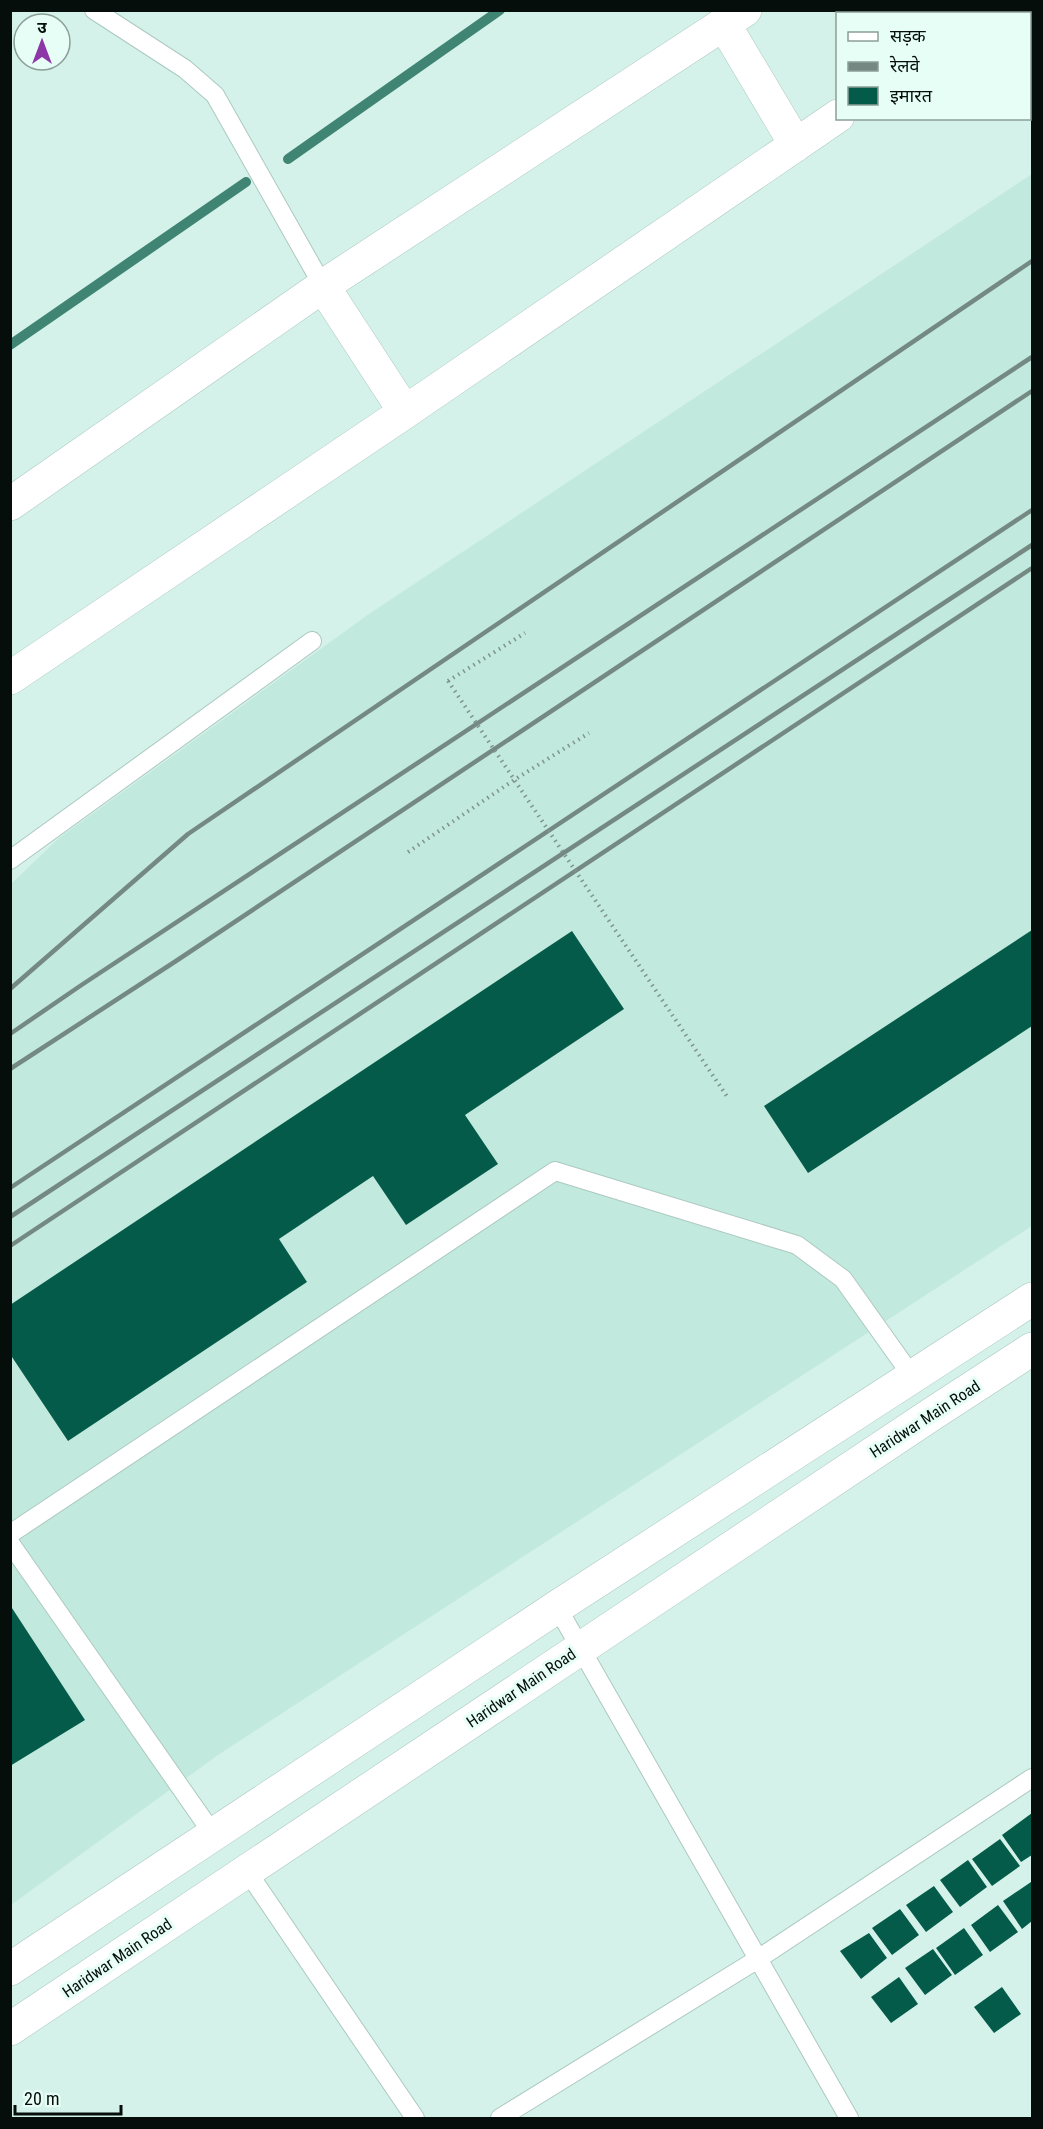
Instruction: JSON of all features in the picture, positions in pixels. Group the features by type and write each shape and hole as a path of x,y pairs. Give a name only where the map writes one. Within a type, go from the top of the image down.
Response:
{"main road":[{"path":"10,504 323,286 735,17 796,145"},
{"path":"10,678 405,412 836,117"},
{"path":"323,286 405,412"},
{"path":"10,1969 557,1607 1032,1299"},
{"name":"Haridwar Main Road","path":"10,2029 922,1420 1032,1349"},
{"path":"66,1932 94,1974"}],"lane":[{"path":"94,10 185,69 215,95 323,286"},
{"path":"10,860 312,641"},
{"path":"10,1534 555,1171 797,1245 843,1279 912,1376"},
{"path":"10,1543 213,1834"},
{"path":"557,1607 849,2118"},
{"path":"500,2118 758,1959 1032,1779"},
{"path":"247,1871 415,2118"}],"path":[{"path":"525,633 448,681 728,1098"},
{"path":"408,852 514,780 589,733"}],"shaded area":[{"path":"1032,174 1032,1226 218,1755 11,1905 11,884 59,838 369,614"}],"building":[{"path":"1032,930 1032,1026 808,1173 764,1106"},
{"path":"572,931 624,1009 465,1115 498,1164 406,1225 373,1176 279,1239 307,1282 68,1441 10,1354 10,1305"},
{"path":"10,1605 85,1720 10,1766"},
{"path":"1032,1813 1032,1855 1021,1862 1002,1835"},
{"path":"1000,1839 1020,1866 992,1886 972,1859"},
{"path":"968,1860 987,1887 960,1907 940,1880"},
{"path":"1031,1882 1032,1921 1022,1929 1003,1901"},
{"path":"934,1886 953,1912 926,1932 906,1905"},
{"path":"998,1905 1018,1932 990,1952 971,1925"},
{"path":"900,1909 919,1935 892,1955 872,1928"},
{"path":"964,1928 983,1955 955,1975 936,1948"},
{"path":"869,1933 887,1958 861,1979 840,1951"},
{"path":"933,1949 952,1975 925,1995 905,1968"},
{"path":"899,1977 918,2004 891,2023 871,1997"},
{"path":"1002,1987 1021,2014 994,2033 974,2007"}],"waterway":[{"path":"288,159 500,10"},
{"path":"10,345 246,182"}],"railway":[{"path":"10,989 188,834 1032,261"},
{"path":"10,1034 1032,357"},
{"path":"10,1069 1032,391"},
{"path":"10,1188 1032,510"},
{"path":"10,1217 1032,545"},
{"path":"10,1246 1032,568"}]}
